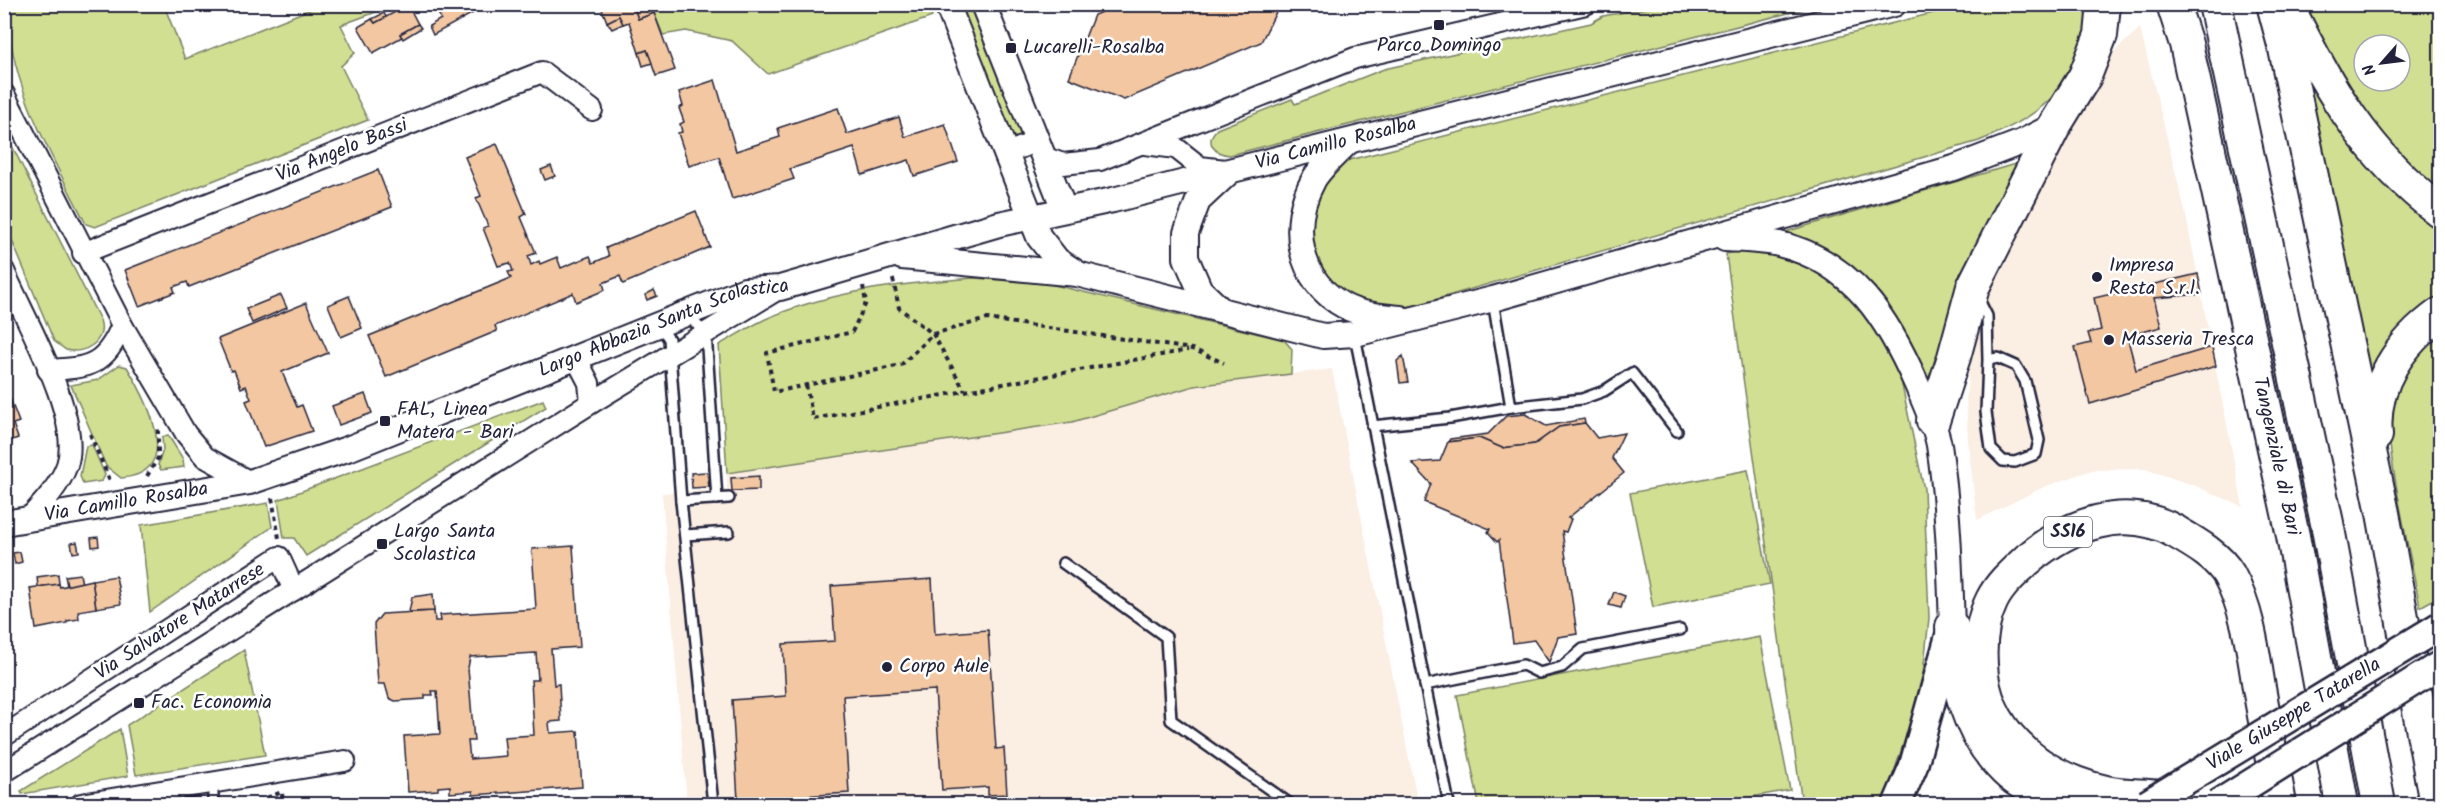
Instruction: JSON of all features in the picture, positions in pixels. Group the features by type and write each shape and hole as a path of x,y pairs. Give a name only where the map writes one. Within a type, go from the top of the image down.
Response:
{"highway":[{"path":"1933,421 1973,287 2055,125 2085,76 2101,35 2104,4"},
{"name":"Tangenziale di Bari","path":"2173,4 2186,44 2293,536 2342,804"},
{"name":"Tangenziale di Bari","path":"2216,4 2327,523 2379,804"},
{"path":"2273,4 2383,513 2436,804"},
{"path":"2287,4 2315,63 2345,113 2396,173 2440,211"},
{"path":"2383,513 2374,420 2382,385 2398,353 2418,330 2440,314"},
{"name":"SS16","path":"2154,801 2106,792 2058,776 2021,752 1997,723 1984,687 1979,648 1991,601 2009,576 2049,541 2092,521 2132,518 2162,524 2200,546 2228,574 2249,626 2280,804"},
{"path":"1952,627 1954,665 1962,698 1979,737 2005,771 2032,790 2064,804"},
{"path":"2421,714 2440,770"}],"main road":[{"name":"Viale Giuseppe Tatarella","path":"2154,801 2440,626"},
{"path":"1897,804 1913,767 1952,627"},
{"name":"Viale Giuseppe Tatarella","path":"2218,804 2440,665"}],"street":[{"path":"947,4 1039,237 1057,260 1077,274"},
{"path":"983,4 1064,209"},
{"path":"1005,154 1040,149 1063,164 1083,163 1138,144 1355,58 1586,4"},
{"name":"Via Camillo Rosalba","path":"780,288 1029,216 1113,200 1894,4"},
{"name":"Via Angelo Bassi","path":"83,253 542,72 592,110"},
{"path":"4,94 83,253 186,434 206,457 250,482"},
{"path":"888,256 1077,274 1323,336 1355,334 1492,299 1954,168 2022,142 2055,125"},
{"path":"1348,141 1315,177 1301,209 1300,248 1315,281 1345,306 1372,315 1414,319"},
{"path":"1138,144 1164,144 1176,147 1200,167 1231,170"},
{"path":"1222,311 1200,290 1186,258 1186,233 1198,201 1231,170"},
{"path":"1714,237 1780,244 1821,261 1864,292 1891,329 1933,421 1938,443 1950,543 1952,627"},
{"path":"4,271 67,415 71,441 67,465 52,491 30,518"},
{"name":"Largo Abbazia Santa Scolastica","path":"250,482 350,448 745,291 780,288"},
{"name":"Largo Abbazia Santa Scolastica","path":"294,590 591,403 780,288"},
{"path":"48,370 84,368 106,356 122,325"},
{"path":"576,358 589,383 591,403"},
{"name":"Via Camillo Rosalba","path":"4,523 250,482"},
{"name":"Via Salvatore Matarrese","path":"4,736 279,557 294,590 4,772"},
{"path":"81,804 345,761"}],"lane":[{"path":"1973,287 1987,316 1986,412 1991,449 2003,461 2015,462 2036,454 2039,440 2025,381 2016,366 1998,358 1988,360"},
{"path":"1492,299 1511,407"},
{"path":"692,312 694,322 706,333 717,499"},
{"path":"659,325 669,339 681,501 713,804"},
{"path":"1355,334 1449,804"},
{"path":"1372,426 1450,418 1511,407 1582,399 1604,391 1632,373 1677,430"},
{"path":"681,501 729,498"},
{"path":"686,535 729,532"},
{"path":"1063,562 1166,638 1171,720 1290,804"},
{"path":"1425,685 1523,664 1539,673 1562,667 1583,649 1680,630"},
{"path":"213,783 213,804"}],"path":[{"path":"888,256 899,308 933,334 964,391"},
{"path":"859,264 866,303 852,332 767,353 774,393 901,365 933,334 987,319 1192,349 1224,363"},
{"path":"806,385 813,419 1192,349"},
{"path":"147,476 158,458 158,425"},
{"path":"87,427 111,483"},
{"path":"138,478 157,474"},
{"path":"272,497 279,540"},
{"path":"250,804 282,792 283,804"}],"shaded area":[{"name":"Impresa Resta S.r.l.","path":"2140,28 2185,211 2243,507 2196,486 2145,469 2092,470 2044,487 1977,520 1968,442 1966,400 1970,359 1980,315 2020,229 2114,52"},
{"path":"1332,369 1418,804 687,804 662,493 727,489 727,473 1072,422 1194,386"}],"green space":[{"path":"927,4 932,17 768,74 732,41 686,31 663,35 651,5"},
{"path":"1669,4 1820,5 1230,155 1215,150 1211,143 1211,138 1217,129 1292,99 1295,104 1384,69 1591,23 1603,16"},
{"path":"7,5 164,5 185,59 321,5 395,5 341,25 355,53 341,66 368,120 95,227 86,224 34,118 15,63"},
{"path":"959,5 973,5 1022,133 1018,138 1010,135"},
{"path":"1965,5 2092,5 2078,55 2069,75 2058,91 2026,118 1979,141 1420,304 1395,309 1357,304 1329,285 1311,254 1313,201 1337,167 1349,160"},
{"path":"2301,5 2440,5 2440,195 2376,136"},
{"path":"2305,71 2440,224 2440,303 2375,372 2369,369"},
{"path":"5,132 100,320 100,334 93,345 87,348 66,350 54,341 5,224"},
{"path":"2022,162 1927,388 1901,326 1883,297 1872,285 1841,263 1782,233"},
{"path":"1743,250 1766,252 1817,271 1864,306 1899,371 1924,489 1929,618 1923,674 1911,722 1883,804 1802,804 1726,254"},
{"path":"974,278 1050,284 1284,340 1292,349 1291,374 1194,386 1072,422 727,473 719,345 768,318 823,299 898,285"},
{"path":"2440,327 2440,596 2420,607 2392,462 2388,407 2390,390 2399,369 2416,347"},
{"path":"119,365 127,367 135,380 151,414 156,432 156,449 152,463 141,473 121,478 106,466 71,385 98,380"},
{"path":"543,400 546,407 306,556 294,538 284,538 278,500"},
{"path":"168,435 183,459 184,467 161,470 158,465 163,450 162,437"},
{"path":"92,445 105,475 102,481 83,484 80,476 86,446"},
{"path":"1748,470 1770,584 1653,607 1630,493"},
{"path":"268,503 272,527 150,612 141,525"},
{"path":"1760,637 1790,790 1713,804 1479,804 1457,695"},
{"path":"244,650 265,755 136,775 127,725"},
{"path":"120,729 128,776 22,794 21,791"}],"building":[{"path":"449,4 454,14 472,4 486,6 433,35 429,26 441,19 436,9"},
{"path":"600,4 633,4 638,19 654,13 675,70 656,76 647,50 639,53 629,22 623,24 619,16 607,22"},
{"path":"633,4 650,4 654,13 638,19"},
{"path":"1121,4 1172,6 1280,4 1261,42 1124,100 1069,78 1094,15"},
{"path":"408,5 418,24 400,34 402,37 373,53 358,27 372,19 375,23"},
{"path":"384,13 386,17 375,23 372,19"},
{"path":"619,16 623,24 612,29 607,22"},
{"path":"418,24 421,28 403,39 400,34"},
{"path":"647,50 652,63 643,66 639,53"},
{"path":"715,80 736,151 780,137 778,128 838,108 847,134 899,117 905,137 945,124 958,162 914,176 909,160 862,175 854,148 790,169 794,179 732,199 719,157 689,166 678,133 682,132 680,124 684,122 679,108 683,106 679,92"},
{"path":"497,144 526,214 521,217 536,253 528,256 531,265 557,257 561,268 590,256 593,263 609,256 606,248 696,211 710,247 623,284 620,276 603,283 605,290 576,302 573,293 495,326 497,331 386,377 369,336 511,278 508,272 513,271 510,263 498,266 483,228 488,226 476,198 481,196 465,157"},
{"path":"551,166 555,176 545,180 541,170"},
{"path":"378,170 392,207 189,287 187,282 173,287 175,292 139,306 125,270"},
{"name":"Masseria Tresca","path":"2198,274 2202,294 2154,298 2161,327 2127,336 2136,370 2212,347 2216,366 2090,404 2075,347 2091,343 2088,333 2101,330 2094,298"},
{"path":"654,290 657,296 647,300 645,295"},
{"path":"281,295 287,308 252,323 246,309"},
{"path":"349,296 362,328 341,337 328,305"},
{"path":"306,303 328,353 282,372 297,407 302,405 312,431 264,447 246,401 251,399 246,386 241,388 234,370 231,371 218,339"},
{"path":"1403,356 1408,382 1400,383 1397,361"},
{"path":"4,383 19,422 13,424 18,438 4,443"},
{"path":"365,394 372,413 339,425 332,406"},
{"path":"1525,414 1546,426 1584,419 1585,423 1559,427 1535,444 1502,448 1479,438 1448,442 1450,439 1488,434 1506,416"},
{"path":"1585,423 1597,438 1624,433 1612,458 1624,473 1568,518 1571,519 1566,532 1562,531 1577,634 1558,637 1549,662 1534,640 1513,643 1499,540 1497,542 1488,532 1490,529 1424,502 1431,484 1412,463 1440,461 1448,442 1479,438 1502,448 1535,444 1559,427"},
{"path":"707,472 709,487 692,488 691,473"},
{"path":"759,476 759,490 732,491 731,478"},
{"path":"98,537 99,546 92,547 91,538"},
{"path":"77,542 79,552 73,553 71,543"},
{"path":"573,546 580,647 551,649 554,685 559,684 561,721 549,722 550,733 578,731 582,787 473,795 473,791 450,793 450,786 438,787 438,790 408,792 404,736 440,734 437,691 432,691 433,695 425,695 425,699 395,701 389,698 385,684 378,684 374,624 382,614 434,611 435,621 441,621 440,615 536,609 532,549","holes":["536,653 538,680 531,680 534,735 504,737 506,756 470,759 468,741 474,741 468,668 470,657"]},
{"path":"20,552 22,562 15,564 13,553"},
{"path":"58,574 59,584 38,587 37,577"},
{"path":"80,574 82,584 67,586 65,576"},
{"path":"116,576 121,604 96,608 92,580"},
{"name":"Corpo Aule","path":"932,579 935,634 988,630 996,749 1004,748 1007,794 988,795 988,787 942,790 935,690 843,696 849,793 738,800 732,700 786,696 783,644 835,641 831,586"},
{"path":"92,580 96,608 78,611 79,619 36,629 30,588 59,584 60,587"},
{"path":"1614,592 1625,596 1621,608 1609,605"},
{"path":"433,594 434,611 409,612 412,597"}],"place":[{"name":"Parco Domingo","path":"1439,25"},
{"name":"Lucarelli-Rosalba","path":"1011,48"},
{"name":"Impresa Resta S.r.l.","path":"2097,277"},
{"name":"Masseria Tresca","path":"2109,340"},
{"name":"FAL, Linea Matera - Bari","path":"385,421"},
{"name":"Largo Santa Scolastica","path":"382,544"},
{"name":"Corpo Aule","path":"887,667"},
{"name":"Fac. Economia","path":"139,703"}]}
